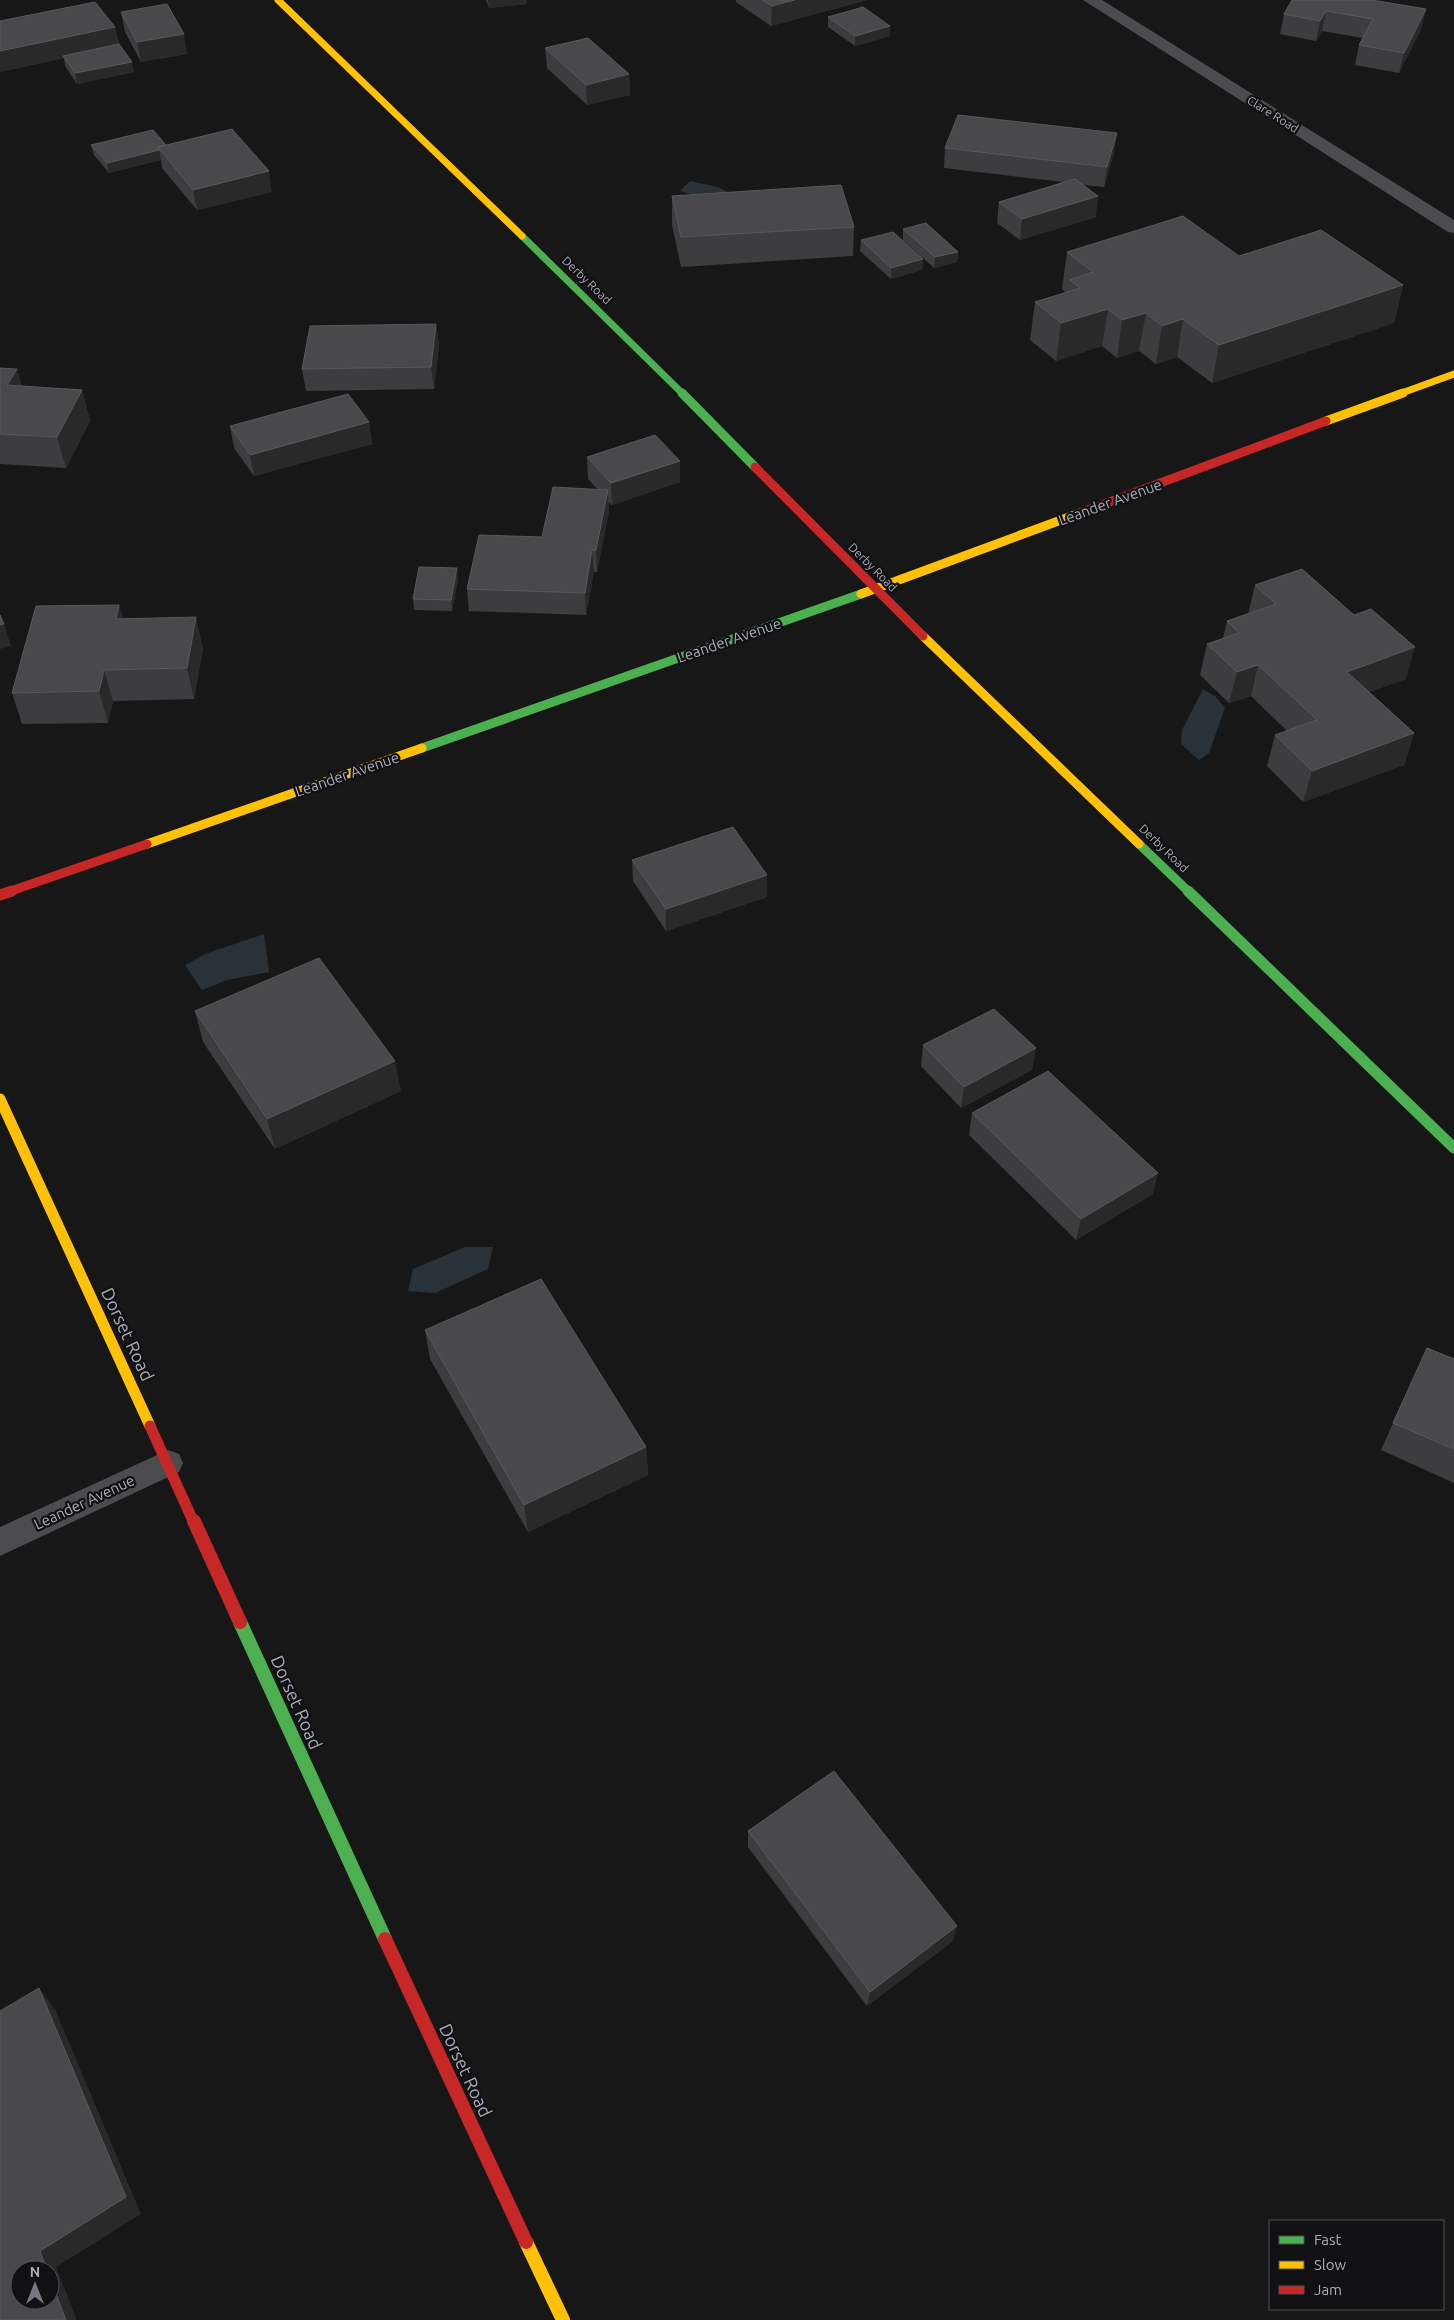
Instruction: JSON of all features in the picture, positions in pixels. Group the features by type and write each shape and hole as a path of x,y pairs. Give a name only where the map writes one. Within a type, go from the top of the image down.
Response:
{"street":[{"name":"Derby Road","path":"278,0 641,351 875,590 1454,1148"},
{"name":"Clare Road","path":"1091,0 1454,228"},
{"name":"Leander Avenue","path":"0,895 875,590 1454,374"},
{"name":"Dorset Road","path":"0,1099 383,1935 563,2320"},
{"name":"Leander Avenue","path":"0,1542 168,1463"}],"shaded area":[{"path":"690,181 718,187 736,197 697,196 680,191"},
{"path":"1203,689 1215,696 1225,708 1209,753 1199,760 1181,744 1182,730"},
{"path":"264,934 269,972 227,980 202,990 185,965 205,954"},
{"path":"465,1247 493,1247 488,1269 435,1293 408,1291 413,1269"}],"building":[{"path":"762,0 795,0 772,6"},
{"path":"1292,0 1372,0 1426,9 1404,53 1359,45 1373,19 1326,11 1320,21 1284,14"},
{"path":"95,2 115,27 0,51 0,21"},
{"path":"167,4 184,34 137,42 121,12"},
{"path":"863,7 890,26 855,36 828,17"},
{"path":"588,38 629,74 586,85 545,48"},
{"path":"119,44 132,62 75,73 63,56"},
{"path":"958,115 1117,133 1107,167 945,148"},
{"path":"232,129 269,171 193,190 158,147"},
{"path":"153,130 166,145 158,147 159,150 107,163 91,145"},
{"path":"1075,179 1098,196 1022,219 999,202"},
{"path":"841,185 854,227 681,237 672,196"},
{"path":"1183,216 1239,256 1321,230 1403,285 1219,345 1183,319 1162,326 1146,313 1122,320 1108,309 1061,323 1035,302 1080,288 1070,280 1093,272 1067,252"},
{"path":"926,223 958,252 935,257 903,229"},
{"path":"893,232 923,259 891,268 861,240"},
{"path":"436,324 431,367 302,369 310,326"},
{"path":"0,368 17,369 7,385 82,390 57,437 0,434"},
{"path":"348,394 369,422 250,455 230,426"},
{"path":"655,435 680,461 611,483 587,457"},
{"path":"553,487 608,490 596,550 592,550 585,593 467,589 479,535 542,537"},
{"path":"419,567 457,568 451,600 413,599"},
{"path":"1302,569 1354,615 1371,609 1415,647 1347,672 1414,733 1312,771 1275,735 1317,720 1258,665 1237,672 1207,644 1239,633 1227,621 1276,604 1255,585"},
{"path":"119,605 116,619 196,617 187,668 104,670 99,691 12,693 36,606"},
{"path":"0,615 4,624 0,625"},
{"path":"733,827 767,875 666,909 632,860"},
{"path":"319,958 395,1061 267,1119 195,1011"},
{"path":"994,1009 1036,1048 964,1087 923,1045"},
{"path":"1048,1071 1158,1173 1081,1219 972,1113"},
{"path":"541,1279 646,1447 524,1505 425,1330"},
{"path":"1427,1348 1454,1359 1454,1449 1393,1423"},
{"path":"834,1771 957,1926 870,1992 748,1831"},
{"path":"39,1988 126,2197 40,2251 43,2260 10,2260 10,2310 60,2310 60,2304 66,2320 0,2320 0,2011"}],"traffic: fast":[{"path":"522,236 641,351 755,467"},
{"path":"422,748 861,594"},
{"path":"1139,844 1454,1148"},
{"path":"240,1622 385,1939"}],"traffic: slow":[{"path":"278,0 522,236"},
{"path":"1326,421 1454,374"},
{"path":"861,594 1080,513"},
{"path":"923,636 1139,844"},
{"path":"147,844 422,748"},
{"path":"0,1099 150,1426"},
{"path":"526,2242 563,2320"}],"traffic: jam":[{"path":"1080,513 1326,421"},
{"path":"755,467 923,636"},
{"path":"0,895 147,844"},
{"path":"150,1426 240,1622"},
{"path":"385,1939 526,2242"}]}
